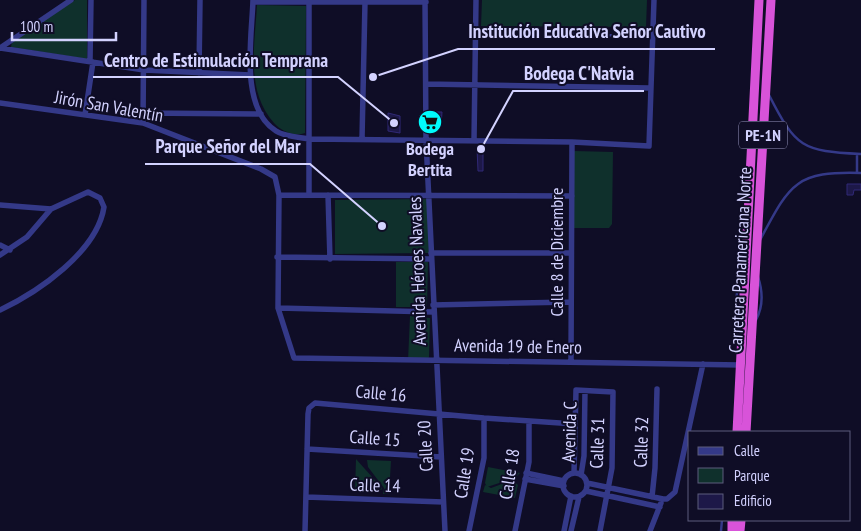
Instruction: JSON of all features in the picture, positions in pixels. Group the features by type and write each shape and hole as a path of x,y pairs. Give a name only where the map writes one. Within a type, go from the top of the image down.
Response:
{"highway":[{"name":"Carretera Panamericana Norte","path":"746,431 746,270 759,0"},
{"name":"Carretera Panamericana Norte","path":"736,431 740,365 747,328 757,247 771,0"}],"street":[{"path":"0,48 61,3 71,0"},
{"path":"85,115 92,61 91,0"},
{"path":"143,123 144,0"},
{"path":"199,73 200,0"},
{"path":"474,141 476,0"},
{"path":"426,1 253,1 250,74 254,97 261,114 276,132 310,138 572,142 649,146 654,0"},
{"name":"Avenida Héroes Navales","path":"426,1 426,140 436,364"},
{"path":"309,2 309,195"},
{"path":"362,139 365,2"},
{"path":"0,48 144,70 250,74"},
{"path":"426,84 650,88"},
{"name":"Jirón San Valentín","path":"0,103 143,123 270,173 277,181 279,195"},
{"path":"143,113 261,114"},
{"name":"Calle 8 de Diciembre","path":"571,362 572,142"},
{"path":"0,255 10,250 33,231 51,209 88,192 100,198 104,206 97,228 75,256 38,288 0,310"},
{"path":"433,312 278,308 279,195 572,196"},
{"path":"328,195 330,258"},
{"path":"0,205 51,209"},
{"path":"0,245 10,250"},
{"path":"277,257 330,258 571,252"},
{"path":"433,305 571,302"},
{"name":"Avenida 19 de Enero","path":"278,308 294,358 436,364 571,362 740,365"},
{"name":"Calle 20","path":"436,364 444,531"},
{"path":"689,431 703,364"},
{"name":"Calle 32","path":"652,497 658,389"},
{"name":"Avenida C","path":"574,473 576,457 576,390 585,391 584,463 581,475"},
{"name":"Calle 31","path":"585,391 613,392 612,461 600,531"},
{"name":"Calle 16","path":"305,531 309,408 315,403 529,422 576,424"},
{"name":"Calle 19","path":"469,531 484,458 484,418"},
{"name":"Calle 18","path":"515,531 529,459 529,422"},
{"path":"564,484 568,476 574,473 581,475 587,483 668,499 676,492 688,435"},
{"name":"Calle 15","path":"307,449 441,457"},
{"path":"526,476 564,484 571,496 564,531"},
{"path":"571,531 579,497 586,491 587,483"},
{"path":"586,491 660,507"},
{"path":"571,496 579,497"},
{"name":"Calle 14","path":"306,497 443,502"},
{"path":"650,531 662,499"}],"lane":[{"path":"556,33 652,37"},
{"path":"766,89 781,120 798,141 821,152 861,154"},
{"path":"857,154 857,173"},
{"path":"757,247 787,194 798,183 814,175 861,173"}],"green space":[{"path":"75,0 87,0 87,59 11,47 12,42"},
{"path":"482,0 647,0 646,27 481,26"},
{"path":"257,5 306,6 305,133 292,134 277,126 265,110 259,97 254,67"},
{"path":"574,151 613,152 612,224 609,228 574,228"},
{"path":"429,199 429,253 335,254 335,200"},
{"path":"396,262 428,262 427,307 396,307"},
{"path":"410,316 430,318 429,357 427,360 408,361"},
{"path":"356,459 382,488 380,493 355,492"},
{"path":"367,460 391,461 389,494 383,494 384,488 368,467"},
{"path":"488,467 520,473 515,478 487,487 485,483"},
{"path":"513,480 518,485 515,498 483,492 485,485 491,488"}],"building":[{"path":"431,112 442,112 441,126 428,125"},
{"path":"388,113 400,116 400,133 388,131"},
{"path":"483,147 483,171 478,171 477,148"},
{"path":"847,184 861,184 861,190 854,190 853,195 847,195"}],"place":[{"name":"Institución Educativa Señor Cautivo","path":"373,77"},
{"name":"Bodega Bertita","path":"430,122"},
{"name":"Centro de Estimulación Temprana","path":"394,123"},
{"name":"Bodega C'Natvia","path":"481,149"},
{"name":"Parque Señor del Mar","path":"382,226"}]}
